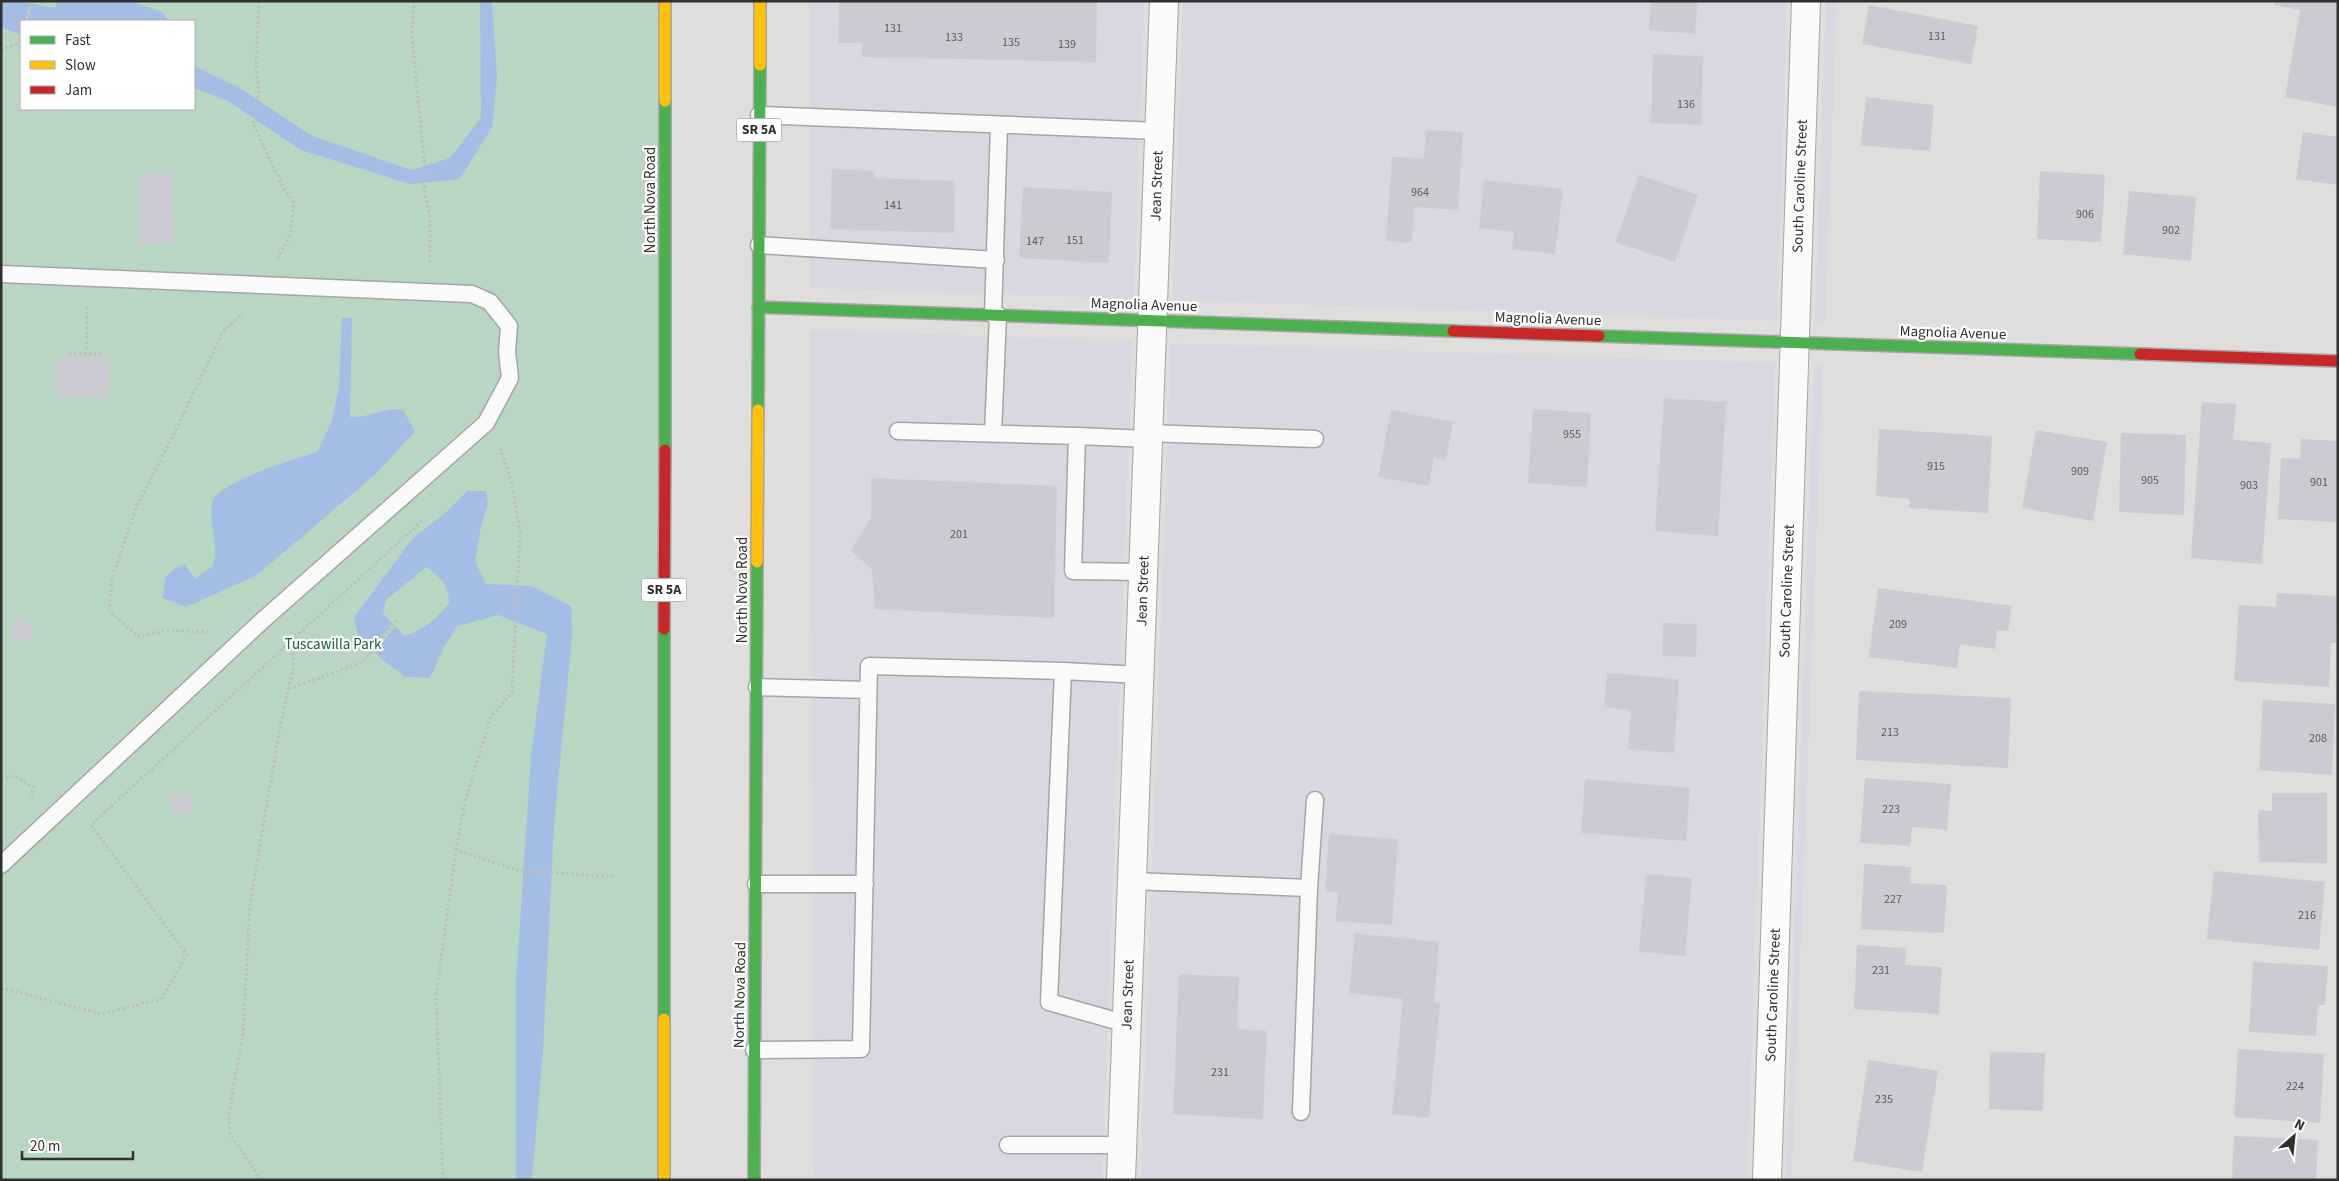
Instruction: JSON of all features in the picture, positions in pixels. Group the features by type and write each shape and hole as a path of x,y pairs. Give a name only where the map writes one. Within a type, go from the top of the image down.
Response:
{"main road":[{"name":"North Nova Road","path":"664,1180 665,1"},
{"name":"North Nova Road","path":"754,1180 760,1"},
{"name":"Magnolia Avenue","path":"758,307 2338,361"}],"street":[{"name":"Jean Street","path":"1121,1180 1164,1"},
{"name":"South Caroline Street","path":"1767,1180 1806,1"}],"lane":[{"path":"759,115 1159,131"},
{"path":"993,434 999,124"},
{"path":"759,245 996,260"},
{"path":"1,274 88,276 472,294 490,302 510,326 507,352 510,378 486,423 253,630 1,865"},
{"path":"898,431 1077,436 1315,439"},
{"path":"1077,436 1073,571 1143,572"},
{"path":"754,1050 861,1049 869,666 1140,675"},
{"path":"1063,671 1050,1002 1127,1024"},
{"path":"757,687 868,690"},
{"path":"1301,1112 1309,888 1315,800"},
{"path":"1132,881 1309,888"},
{"path":"756,884 864,884"},
{"path":"1008,1145 1122,1145"}],"path":[{"path":"26,20 32,1"},
{"path":"259,1 256,69 259,90 253,123 284,188 294,202 290,236 274,263"},
{"path":"414,1 412,37 424,161 425,194 430,218 430,272"},
{"path":"1,50 19,43 20,40"},
{"path":"86,354 88,276"},
{"path":"216,633 167,630 139,637 109,612 112,578 137,505 174,434 222,333 248,307"},
{"path":"68,354 104,354"},
{"path":"493,454 500,448 504,438"},
{"path":"443,1180 436,996 456,850 465,802 490,718 512,692 520,578 520,532 512,484 500,448"},
{"path":"1,988 102,1014 161,999 187,955 91,825 429,514"},
{"path":"288,689 364,662 398,619"},
{"path":"261,1180 230,1134 229,1113 243,1033 250,903 288,689 294,665 291,641"},
{"path":"456,850 517,870 613,877"}],"shaded area":[{"path":"809,1 1144,1 1134,299 810,288"},
{"path":"1183,1 1787,1 1777,321 1172,300"},
{"path":"1826,1 1837,1 1825,323 1815,322"},
{"path":"810,330 1132,341 1102,1180 813,1180"},
{"path":"1171,343 1775,363 1747,1180 1141,1180"},
{"path":"1814,364 1823,365 1792,1180 1786,1180"}],"green space":[{"name":"Tuscawilla Park","path":"1,1 665,1 664,1180 1,1180"}],"water":[{"path":"1,1 30,3 25,20 20,20 20,35 1,27"},
{"path":"58,1 130,1 162,12 169,20 27,20 32,4 55,8"},
{"path":"480,1 492,1 497,78 492,127 460,179 410,184 301,150 228,101 195,88 195,66 240,88 310,135 411,170 450,158 481,118"},
{"path":"342,318 352,318 350,417 396,409 403,410 415,431 378,472 257,575 186,607 163,598 165,578 174,569 185,564 195,579 213,566 215,551 211,512 212,504 217,496 227,488 258,472 317,452 332,421 339,387"},
{"path":"467,491 486,491 488,503 481,527 475,561 486,584 532,586 571,606 572,635 554,826 543,1051 532,1180 516,1180 516,983 531,756 547,634 498,615 458,626 445,645 430,678 405,677 381,659 375,651 395,627 405,636 412,633 430,623 449,603 449,596 443,582 426,567 386,600 383,613 392,624 371,649 359,639 354,617 413,538 443,515"}],"building":[{"path":"839,1 1097,1 1096,62 862,57 862,43 838,43"},
{"path":"1651,1 1698,1 1695,34 1649,30"},
{"path":"2274,1 2338,1 2338,107 2285,97 2300,10 2274,5"},
{"path":"1869,5 1978,26 1971,64 1862,44"},
{"path":"1653,54 1703,56 1701,125 1651,123"},
{"path":"1866,97 1934,105 1930,151 1861,145"},
{"path":"1426,130 1463,132 1458,210 1414,207 1412,243 1386,241 1392,157 1424,158"},
{"path":"2303,132 2338,137 2338,185 2296,179"},
{"path":"832,169 874,171 874,178 955,181 954,233 830,229"},
{"path":"2040,171 2105,175 2101,242 2037,239"},
{"path":"171,173 173,244 139,245 138,174"},
{"path":"1639,175 1698,195 1675,262 1616,242"},
{"path":"1484,180 1563,189 1555,254 1512,249 1514,232 1479,228"},
{"path":"1023,187 1112,192 1109,263 1019,258"},
{"path":"2129,191 2196,197 2191,261 2123,254"},
{"path":"55,357 108,358 109,398 55,397"},
{"path":"1664,398 1726,402 1718,536 1655,531"},
{"path":"2202,402 2236,404 2233,440 2271,443 2262,564 2191,558"},
{"path":"1533,409 1591,413 1587,487 1528,483"},
{"path":"1391,410 1453,422 1446,460 1434,458 1428,486 1378,477"},
{"path":"1879,429 1992,436 1988,513 1909,508 1910,499 1876,496"},
{"path":"2036,430 2107,442 2093,521 2022,508"},
{"path":"2121,433 2186,435 2184,515 2119,512"},
{"path":"2301,439 2338,441 2338,522 2278,519 2281,458 2300,459"},
{"path":"871,478 1057,486 1054,618 875,609 872,569 851,551 871,517"},
{"path":"1878,588 2012,606 2008,631 1997,630 1995,649 1960,644 1957,668 1869,657"},
{"path":"2277,593 2338,596 2336,643 2331,643 2329,687 2234,681 2239,605 2276,607"},
{"path":"15,618 34,626 27,643 8,635"},
{"path":"1663,623 1697,624 1696,657 1662,656"},
{"path":"1607,673 1679,679 1674,753 1628,749 1631,710 1604,707"},
{"path":"1859,691 2011,698 2008,768 1856,760"},
{"path":"2263,700 2335,704 2332,775 2259,770"},
{"path":"1865,778 1951,784 1947,830 1912,827 1910,846 1860,843"},
{"path":"1585,779 1690,788 1686,841 1581,833"},
{"path":"188,791 195,810 175,817 168,798"},
{"path":"2272,793 2327,793 2327,863 2259,862 2258,810 2272,811"},
{"path":"1329,834 1398,839 1392,925 1336,921 1338,892 1325,891"},
{"path":"1864,864 1911,867 1910,883 1947,885 1944,933 1861,929"},
{"path":"2214,871 2325,882 2319,950 2207,939"},
{"path":"1646,874 1692,878 1685,956 1639,952"},
{"path":"1355,933 1439,942 1434,1002 1440,1003 1429,1118 1392,1114 1403,999 1349,993"},
{"path":"1857,945 1906,948 1905,965 1942,967 1939,1014 1854,1009"},
{"path":"2253,962 2328,966 2325,1005 2318,1005 2316,1036 2249,1032"},
{"path":"1179,974 1239,977 1237,1029 1267,1031 1263,1119 1173,1114"},
{"path":"2238,1049 2324,1054 2320,1123 2234,1117"},
{"path":"1990,1052 2045,1053 2043,1111 1989,1109"},
{"path":"1868,1060 1938,1071 1922,1172 1853,1161"},
{"path":"2234,1136 2318,1140 2316,1180 2232,1180"}],"traffic: fast":[{"path":"758,410 760,65"},
{"path":"665,101 665,450"},
{"path":"758,307 1453,331"},
{"path":"1599,336 2140,354"},
{"path":"754,1180 757,562"},
{"path":"664,629 664,1019"}],"traffic: slow":[{"path":"665,1 665,101"},
{"path":"760,1 760,65"},
{"path":"757,562 758,410"},
{"path":"664,1019 664,1180"}],"traffic: jam":[{"path":"1453,331 1599,336"},
{"path":"2140,354 2338,361"},
{"path":"664,629 665,450"}]}
